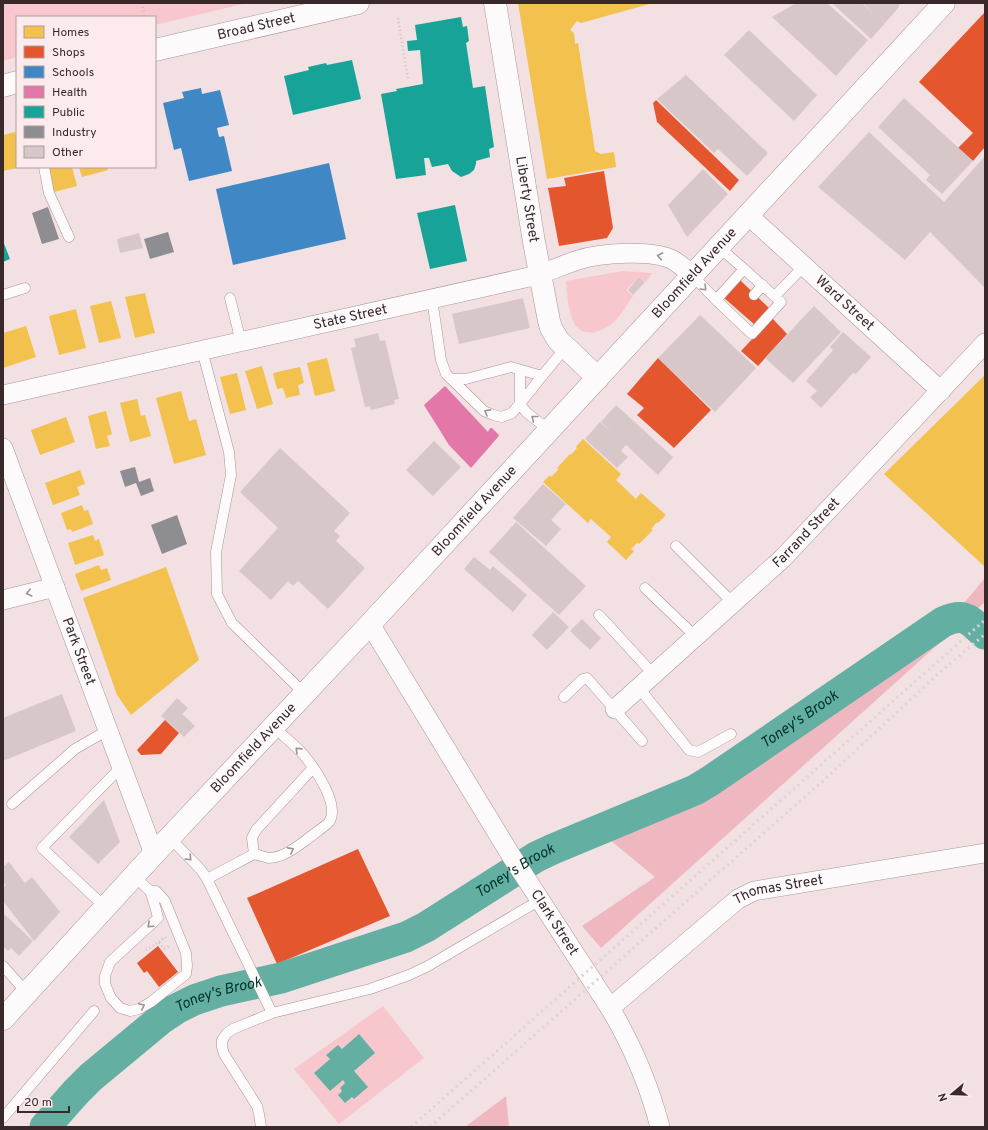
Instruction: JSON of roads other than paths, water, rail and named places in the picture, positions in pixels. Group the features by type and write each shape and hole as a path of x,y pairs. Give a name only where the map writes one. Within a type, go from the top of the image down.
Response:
{"main road":[{"name":"Broad Street","path":"156,50 358,3"},
{"name":"Liberty Street","path":"495,3 540,275 551,328 558,340 598,378"},
{"name":"Bloomfield Avenue","path":"3,1019 106,907 142,884 154,854 370,624 944,3"},
{"path":"3,86 16,82"}],"street":[{"name":"Ward Street","path":"748,215 941,391"},
{"name":"State Street","path":"3,395 540,275 592,257 634,254 663,256 672,259 692,275"},
{"name":"Farrand Street","path":"615,709 795,546 985,343"},
{"name":"Park Street","path":"3,448 154,854"},
{"path":"3,600 55,587"},
{"name":"Clark Street","path":"370,624 512,857 610,1008 623,1031 638,1064 654,1104 660,1127"},
{"name":"Thomas Street","path":"610,1008 738,899 754,891 985,853"}],"lane":[{"path":"44,168 49,192 69,237"},
{"path":"692,275 716,300 736,314 752,334 781,302 719,246"},
{"path":"775,296 804,266"},
{"path":"716,300 744,269"},
{"path":"754,295 763,285"},
{"path":"3,295 25,288"},
{"path":"230,298 241,342"},
{"path":"432,299 441,360 446,374 484,411 493,415 502,417 512,413 566,347"},
{"path":"202,350 229,452 232,475 216,552 217,594 232,623 305,694"},
{"path":"451,379 466,379 511,367 542,376"},
{"path":"520,370 520,404 526,412 549,430"},
{"path":"676,546 733,603"},
{"path":"645,588 696,637"},
{"path":"599,615 654,675"},
{"path":"564,697 583,678 587,678 642,741"},
{"path":"639,688 689,750 698,752 731,734"},
{"path":"207,879 254,854 269,858 278,856 295,848 329,822 332,814 332,806 328,794 313,768 303,754 274,727"},
{"path":"12,804 75,749 108,730"},
{"path":"106,907 42,848 122,766"},
{"path":"254,854 252,838 256,830 313,768"},
{"path":"170,838 201,870 207,879 272,1014"},
{"path":"142,884 156,892 164,901 186,953 187,966 186,974 151,1002 139,1009 130,1011 120,1008 111,998 105,984 105,976 110,962 158,918 155,906 142,884"},
{"path":"261,1127 257,1106 224,1054 222,1040 226,1033 232,1029 272,1014 370,989 409,975 428,966 540,900"},
{"path":"3,966 27,993"},
{"path":"3,1118 94,1011"}],"waterway":[{"name":"Toney's Brook","path":"45,1127 91,1077 161,1019 176,1009 194,1000 221,991 281,978 406,937 426,927 536,857 695,790 943,622 957,618 966,619 985,634"}],"railway":[{"path":"411,1127 985,620"},
{"path":"430,1127 823,781 938,674 985,634"}]}
